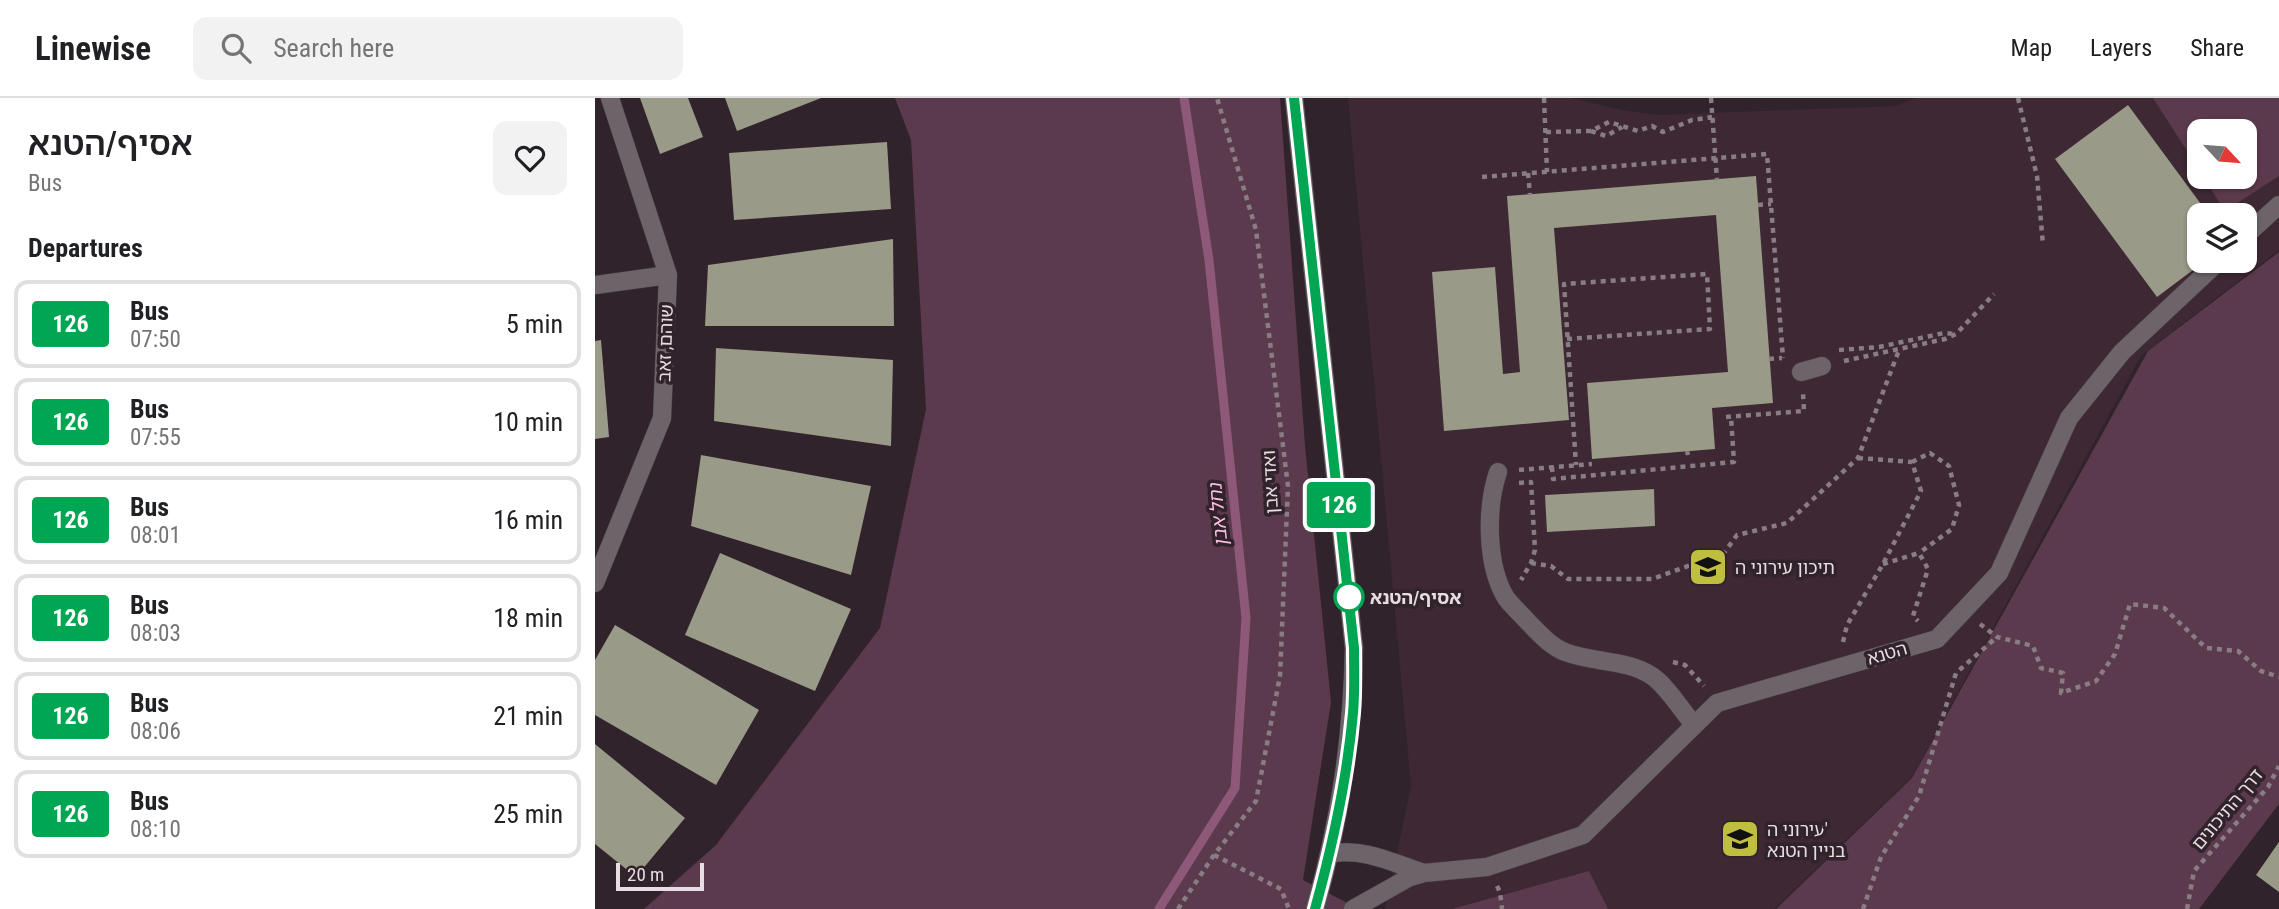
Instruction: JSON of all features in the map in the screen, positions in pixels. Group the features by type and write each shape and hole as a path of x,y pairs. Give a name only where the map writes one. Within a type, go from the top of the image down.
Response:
{"street":[{"name":"שוהם, זאב","path":"595,583 662,418 668,275 610,98"},
{"path":"1294,98 1354,648 1353,711 1336,827 1318,907"},
{"path":"2257,225 2279,205"},
{"path":"1937,639 1999,573 2069,418 2122,352 2206,273"},
{"path":"595,285 668,275"},
{"path":"1801,372 1826,358"},
{"path":"1497,472 1490,508 1490,533 1496,573 1506,598 1547,641 1561,651 1630,666 1654,677 1694,725"},
{"name":"הטנא","path":"1353,909 1397,883 1424,873 1487,867 1583,835 1717,703 1937,639"},
{"path":"1336,827 1350,841 1373,855 1386,880 1383,891"},
{"name":"הטנא","path":"1330,854 1347,850 1373,855 1424,873"}],"path":[{"name":"ואדי אבן","path":"1178,909 1214,855 1256,801 1280,676 1288,486 1256,230 1217,98"},
{"path":"1544,98 1547,172"},
{"path":"1711,98 1717,180"},
{"path":"2018,98 2036,176 2043,245"},
{"path":"1591,131 1609,122 1638,131 1652,126 1663,132 1692,120 1712,117"},
{"path":"1546,132 1591,131 1606,136 1623,126"},
{"path":"1482,177 1767,154 1785,358 1769,359"},
{"path":"1528,173 1530,194"},
{"path":"1758,205 1771,204"},
{"path":"1567,339 1710,329 1707,274 1564,284 1567,339 1576,465"},
{"path":"1826,358 1899,350 1934,343 1956,334 1994,294"},
{"path":"1826,358 1944,333 1956,334"},
{"path":"1531,563 1551,566 1569,579 1652,579 1724,553 1737,535 1787,523 1858,458 1899,350"},
{"path":"1552,467 1553,478 1734,462 1728,417 1804,411 1801,372"},
{"path":"1858,458 1912,462 1930,453 1949,466 1959,505 1952,529 1919,553 1883,564"},
{"path":"1838,667 1847,625 1921,491 1912,462"},
{"path":"1526,469 1593,464"},
{"path":"1526,571 1535,550 1531,495"},
{"path":"1919,553 1928,569 1913,616 1937,639"},
{"path":"1963,610 1997,637 2033,646 2041,668 2063,673 2061,693 2096,681 2115,654 2130,604 2164,608 2206,648 2238,651 2261,670 2279,677"},
{"path":"1863,909 1881,857 1919,796 1956,673 1997,637"},
{"path":"1685,665 1691,670"},
{"name":"דרך התיכונים","path":"2187,909 2194,871 2268,787 2279,766"},
{"path":"1214,855 1280,890 1289,909"}],"shaded area":[{"path":"895,98 1280,98 1305,446 1331,702 1303,880 1359,909 644,909 716,845 880,628 926,409 911,140"},
{"name":"תיכון עירוני ה","path":"1348,98 1571,98 1658,115 1895,106 1916,98 2279,98 2279,250 2257,267 2257,203 2187,203 2187,273 2249,273 2141,356 1912,777 1774,909 1385,909 1411,786"},
{"path":"2153,98 2279,98 2279,176 2237,203 2220,203 2211,189 2257,189 2257,119 2187,119 2187,151"},
{"path":"2279,252 2279,804 2199,909 1776,909 1912,778 2148,351 2251,273 2257,273 2257,269"},
{"path":"1589,871 1608,909 1452,909"}],"building":[{"path":"640,98 688,98 703,137 660,154"},
{"path":"725,98 821,98 737,131"},
{"path":"2128,105 2187,185 2187,189 2200,203 2187,203 2189,273 2157,297 2055,159"},
{"path":"887,142 891,209 734,220 729,153"},
{"path":"1756,176 1773,403 1712,408 1715,449 1592,459 1587,383 1728,372 1716,215 1554,228 1569,420 1444,431 1432,272 1495,267 1503,374 1520,372 1507,196"},
{"path":"893,239 894,326 705,326 708,265"},
{"path":"601,340 609,437 595,439 595,341"},
{"path":"716,348 893,360 891,446 714,421"},
{"path":"701,455 871,486 851,575 691,526"},
{"path":"1654,489 1655,526 1547,532 1545,495"},
{"path":"720,553 851,609 815,691 685,635"},
{"path":"615,625 759,710 716,785 595,715 595,660"},
{"path":"595,744 685,818 636,877 595,844"},
{"path":"2279,842 2279,892 2256,875"}],"waterway":[{"name":"נחל אבן","path":"1159,909 1235,788 1246,618 1209,260 1184,98"}],"bus line":[{"name":"126","path":"1294,98 1354,648 1353,711 1344,780 1330,854 1315,909"}],"place":[{"name":"תיכון עירוני ה","path":"1708,567"},
{"name":"אסיף/הטנא","path":"1349,597"},
{"name":"עירוני ה' בניין הטנא","path":"1740,839"}]}
